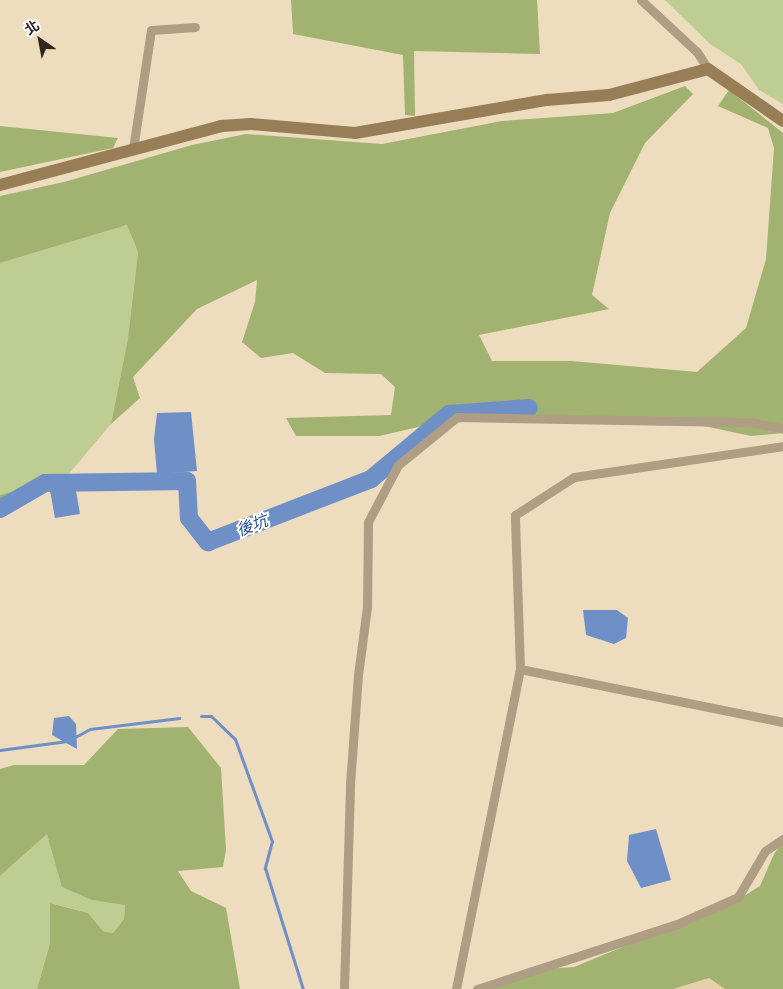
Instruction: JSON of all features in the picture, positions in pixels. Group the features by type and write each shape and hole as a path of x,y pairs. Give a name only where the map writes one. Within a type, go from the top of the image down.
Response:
{"street":[{"path":"641,0 698,52 708,69 783,121"},
{"path":"133,149 151,30 194,27"},
{"path":"0,185 221,126 251,124 355,133 400,127 547,100 609,95 708,69"},
{"path":"344,989 350,784 358,675 367,607 368,522 398,465 456,417 751,422 783,429"},
{"path":"456,989 520,669 515,515 574,478 783,446"},
{"path":"520,669 783,722"},
{"path":"477,989 676,924 738,897 765,851 783,839"}],"shaded area":[{"path":"709,978 725,989 673,989 696,980"}],"green space":[{"path":"291,0 537,0 540,54 414,51 415,116 405,115 403,55 293,34"},
{"path":"665,0 783,0 783,104 759,90 741,64 710,44"},
{"path":"685,86 693,94 645,143 610,213 592,295 609,309 479,335 492,361 571,361 697,372 746,328 766,259 774,148 768,128 718,106 729,90 783,133 783,433 751,436 685,422 556,420 484,412 379,436 296,436 286,418 391,415 395,387 381,374 325,373 293,353 261,358 242,342 255,302 257,280 197,309 133,377 140,398 111,424 128,338 138,252 127,225 0,263 0,196 64,182 192,145 246,134 382,144 502,121 613,113"},
{"path":"0,126 118,138 113,148 0,172"},
{"path":"127,225 138,252 128,338 111,424 67,476 0,495 0,263"},
{"path":"67,476 18,502 0,510 0,495"},
{"path":"188,727 221,768 226,850 223,867 178,871 191,891 226,908 240,989 37,989 50,943 50,903 88,913 103,931 113,933 124,919 125,905 92,900 62,887 47,834 0,876 0,769 14,765 84,765 118,729"},
{"path":"47,834 92,900 125,904 124,919 113,933 103,931 88,913 51,903 50,943 37,989 0,989 0,876"},
{"path":"783,842 783,989 725,989 709,978 673,989 475,989 532,970 574,967 739,899 760,886 774,854"}],"water":[{"path":"191,412 197,471 157,474 154,439 157,413"},
{"path":"49,485 75,485 80,514 55,518"},
{"path":"583,610 617,610 628,618 626,638 614,644 586,635"},
{"path":"69,716 76,724 77,749 52,735 54,718"},
{"path":"656,829 671,880 641,888 627,861 629,835"}],"waterway":[{"name":"後坑","path":"0,509 45,483 187,481 189,518 208,542 371,479 449,414 529,408"},
{"path":"201,716 211,716 235,739 272,841 265,868 303,989"},
{"path":"75,737 90,729 179,718"},
{"path":"0,750 67,741"}]}
